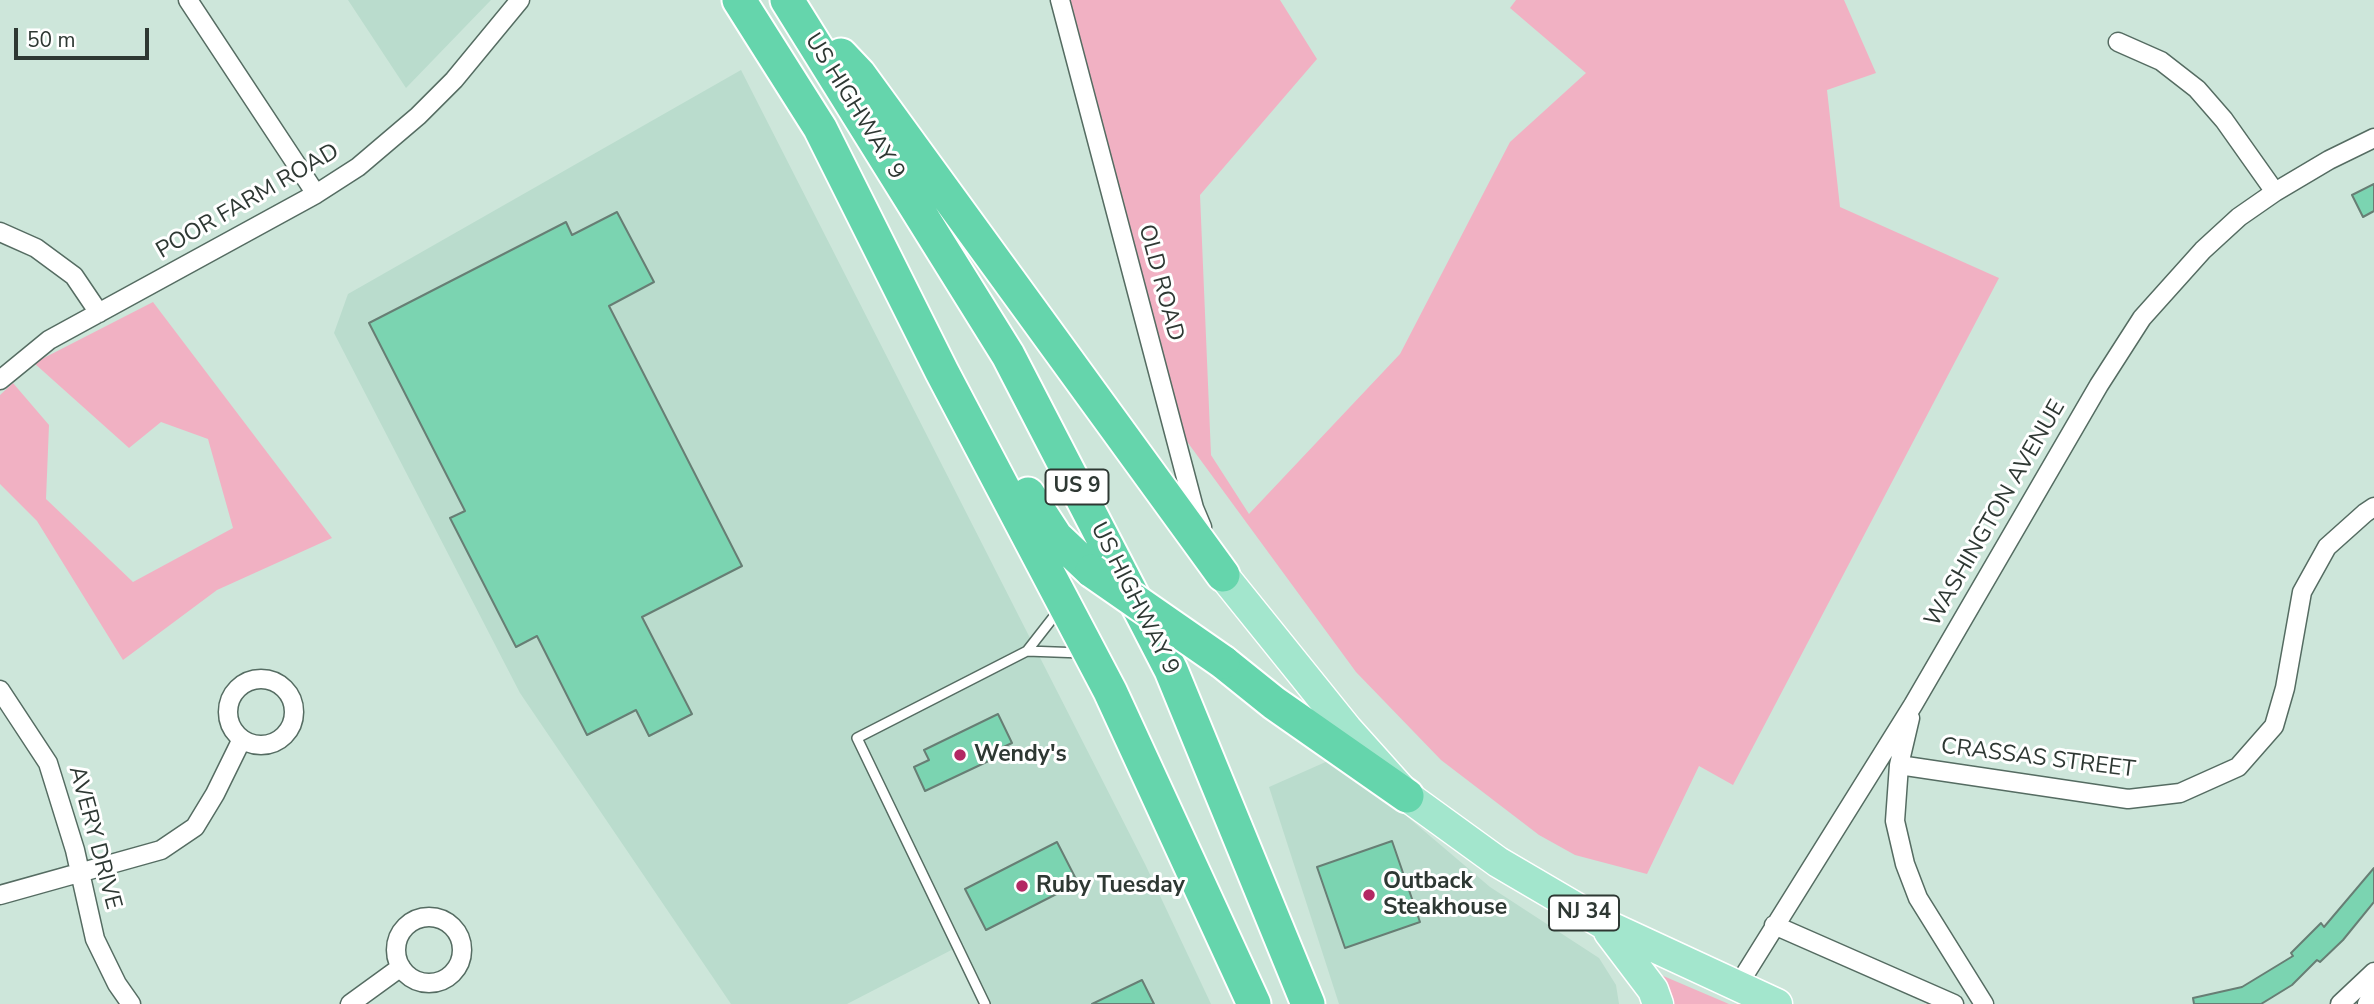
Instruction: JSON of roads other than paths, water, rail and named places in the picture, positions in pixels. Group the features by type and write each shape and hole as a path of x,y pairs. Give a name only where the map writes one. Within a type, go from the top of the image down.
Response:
{"highway":[{"name":"US HIGHWAY 9","path":"739,0 820,128 942,372 1091,653 1254,1004"},
{"name":"US HIGHWAY 9","path":"787,0 1008,355 1040,416 1171,670 1308,1004"},
{"path":"787,0 859,74 1223,575"},
{"path":"942,372 1056,537 1091,571 1223,662 1274,704 1407,796"}],"main road":[{"path":"1223,575 1347,729 1407,796"},
{"name":"NJ 34","path":"1407,796 1498,862 1602,923 1777,1004"},
{"path":"1602,923 1653,990 1658,1004"}],"street":[{"path":"188,0 316,194"},
{"name":"POOR FARM ROAD","path":"0,380 49,340 316,194 358,167 418,116 454,80 520,0"},
{"name":"OLD ROAD","path":"1060,0 1194,508 1223,575"},
{"path":"2118,42 2161,61 2197,89 2224,120 2275,192"},
{"name":"WASHINGTON AVENUE","path":"1737,987 1913,705 2099,385 2143,318 2203,250 2239,217 2329,160 2374,138"},
{"path":"0,232 36,248 74,276 99,313"},
{"name":"CRASSAS STREET","path":"1899,765 2127,799 2180,793 2238,767 2274,726 2285,688 2302,592 2327,547 2374,507"},
{"name":"AVERY DRIVE","path":"0,690 48,763 96,939 117,984 131,1004"},
{"path":"1913,705 1899,765 1895,821 1905,864 1918,898 1984,1004"},
{"path":"0,895 161,850 195,827 242,739"},
{"path":"1774,925 1954,1004"},
{"path":"350,1004 401,967"},
{"path":"2340,1004 2374,972"},
{"path":"2367,1004 2374,990"}],"lane":[{"path":"985,1004 857,738 1027,652 1064,603"},
{"path":"1027,652 1091,653"}],"place":[{"name":"Wendy's","path":"960,755"},
{"name":"Ruby Tuesday","path":"1022,886"},
{"name":"Outback Steakhouse","path":"1369,895"}]}
